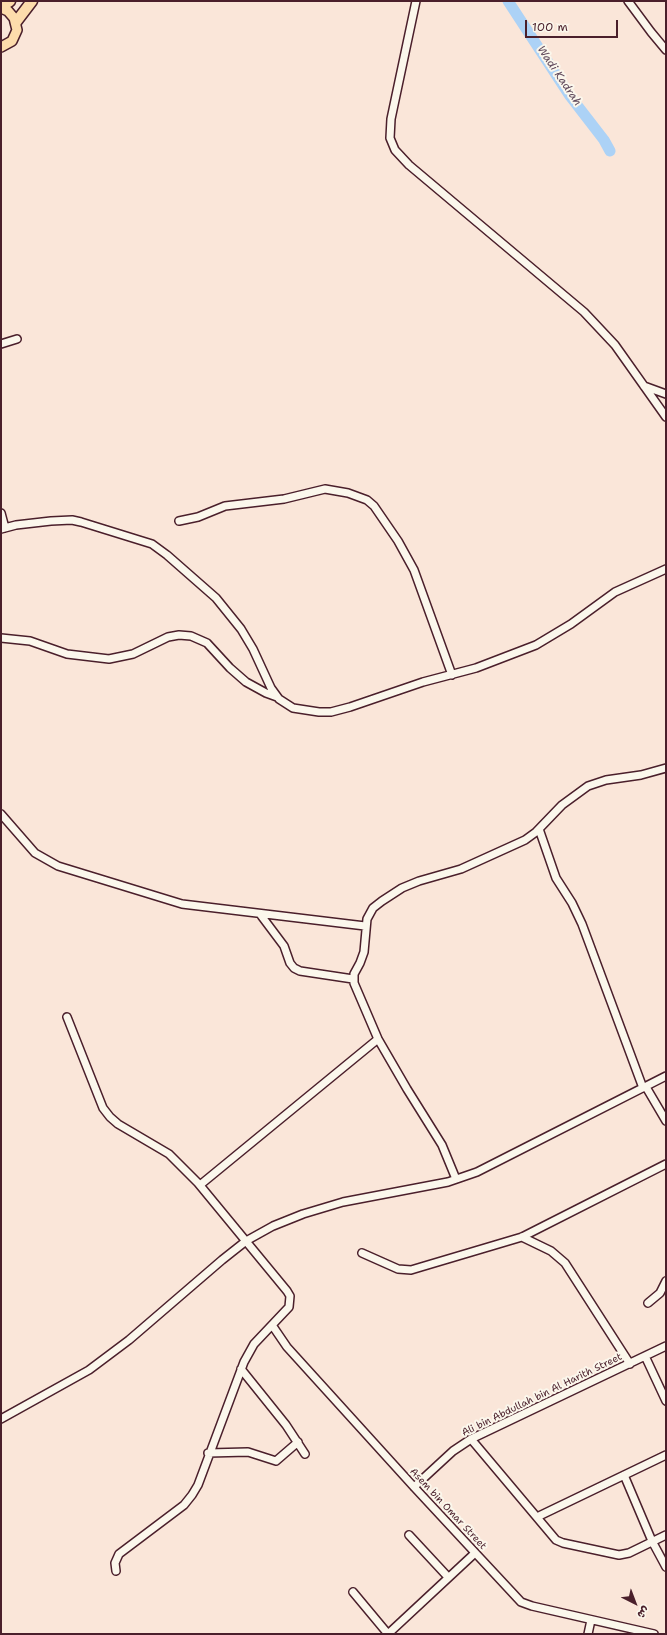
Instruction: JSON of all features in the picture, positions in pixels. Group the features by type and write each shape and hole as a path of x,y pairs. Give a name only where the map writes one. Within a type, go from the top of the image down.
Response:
{"highway":[{"path":"1,8 10,1"},
{"path":"16,22 32,1"}],"main road":[{"path":"1,8 11,14 16,22 17,30 14,38 8,44 1,47"}],"street":[{"path":"416,1 390,124 390,138 395,150 408,165 580,308 615,345 666,417"},
{"path":"628,1 654,37 666,50"},
{"path":"1,344 18,339"},
{"path":"644,386 666,394"},
{"path":"179,520 198,517 225,506 284,499 325,489 348,492 367,500 374,506 398,541 414,570 452,675"},
{"path":"1,513 3,528 56,520 78,521 142,540 155,546 216,598 241,629 253,649 271,688 277,697 286,705 300,710 319,712 331,712 350,707 423,682 452,675 492,662 543,641 579,619 615,592 666,569"},
{"path":"1,638 30,641 67,654 109,659 129,655 168,637 179,635 191,636 207,643 230,668 246,682 277,697"},
{"path":"456,1179 442,1145 407,1089 378,1038 353,979 364,952 366,942 365,926 367,919 373,908 392,893 419,881 469,866 525,840 539,829 562,805 588,786 606,780 641,775 666,768"},
{"path":"1,814 35,853 58,866 182,904 365,926"},
{"path":"539,829 556,878 575,909 582,924 645,1088 666,1121"},
{"path":"260,914 284,946 290,963 294,968 300,971 353,979"},
{"path":"67,1017 103,1108 110,1117 118,1124 169,1154 200,1185 290,1296 288,1307 250,1350 208,1453 198,1485 192,1495 184,1505 119,1554 115,1563 116,1571"},
{"path":"200,1185 378,1038"},
{"path":"1,1420 89,1370 129,1340 222,1260 246,1242 273,1226 343,1202 448,1182 477,1172 666,1076"},
{"path":"362,1253 398,1269 411,1270 522,1237 666,1164"},
{"path":"522,1237 551,1251 565,1262 630,1364"},
{"path":"648,1303 660,1293 666,1281"},
{"name":"Asem bin Omar Street","path":"272,1325 287,1347 521,1602 532,1606 654,1634"},
{"name":"Ali bin Abdullah bin Al Harith Street","path":"414,1487 453,1451 471,1439 666,1346"},
{"path":"645,1356 666,1401"},
{"path":"241,1369 298,1442 305,1454"},
{"path":"471,1439 556,1540 563,1543 619,1555 629,1553 666,1534"},
{"path":"208,1453 248,1452 276,1461 298,1442"},
{"path":"537,1517 666,1455"},
{"path":"624,1476 652,1541 666,1567"},
{"path":"409,1535 448,1577"},
{"path":"353,1592 388,1634 475,1553"},
{"path":"588,1634 591,1620"}],"waterway":[{"name":"Wadi Kadrah","path":"508,1 570,96 604,140 610,151"}]}
